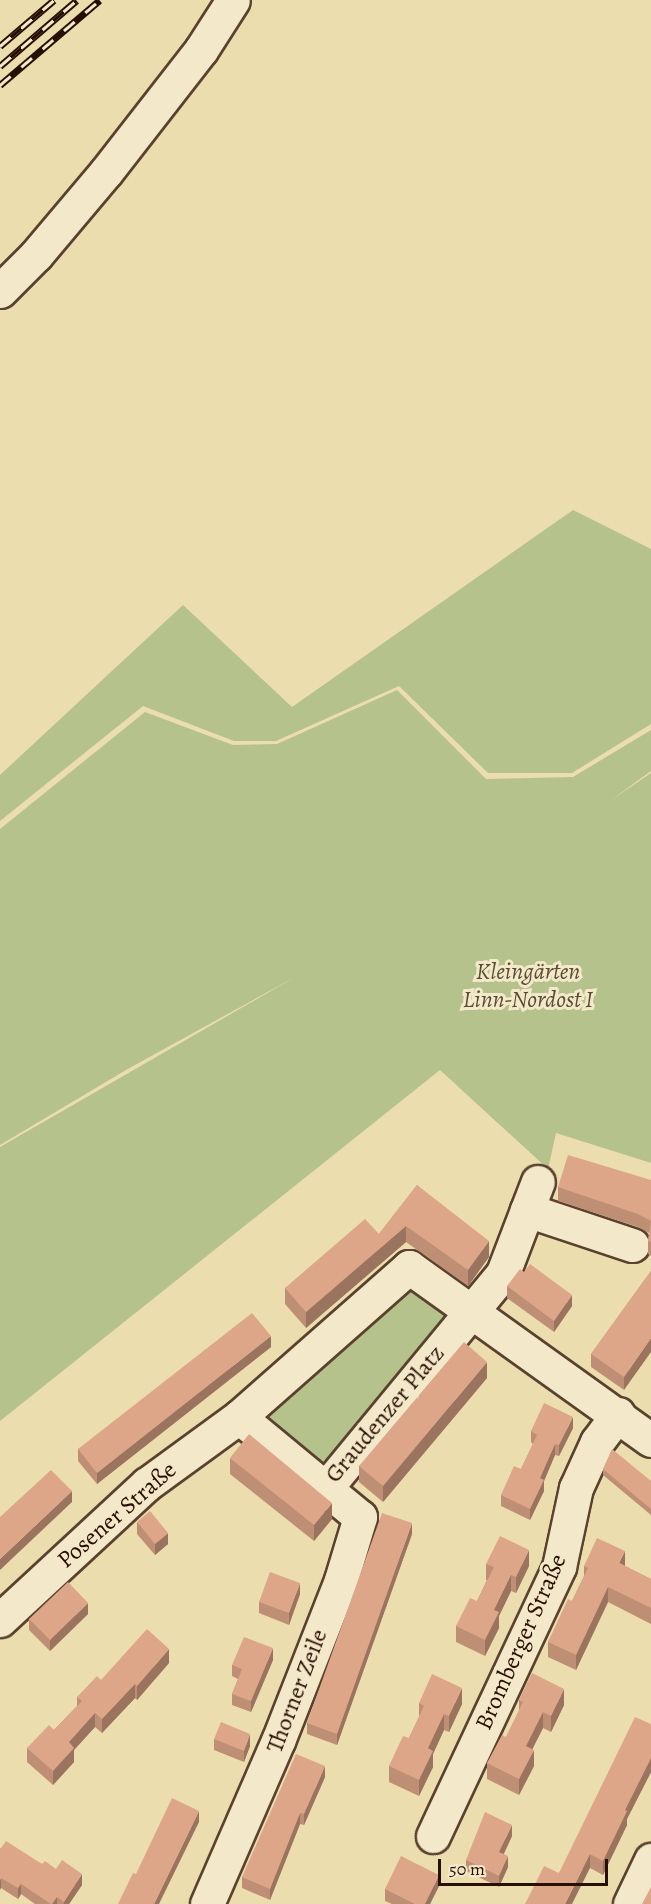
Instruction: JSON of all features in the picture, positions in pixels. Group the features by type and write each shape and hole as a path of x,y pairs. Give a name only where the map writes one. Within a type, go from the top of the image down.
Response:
{"street":[{"path":"0,291 36,255 106,172 201,50 233,0"},
{"name":"Graudenzer Platz","path":"238,1417 324,1488 503,1273 533,1196 632,1245"},
{"path":"238,1417 409,1267 618,1414 651,1440"},
{"name":"Bromberger Straße","path":"433,1836 559,1567 576,1488 597,1442 618,1414"},
{"name":"Posener Straße","path":"0,1620 147,1484 238,1417"},
{"name":"Thorner Zeile","path":"211,1903 341,1580 360,1517 324,1488"},
{"path":"630,1904 651,1860"}],"green space":[{"path":"573,510 651,549 651,724 572,773 488,773 399,686 276,741 234,741 143,706 0,821 0,775 183,605 292,707"},
{"name":"Kleingärten Linn-Nordost I","path":"397,690 486,779 573,777 651,730 651,771 610,801 651,773 651,1163 556,1133 548,1169 440,1070 0,1421 0,1147 295,977 126,1070 0,1145 0,829 145,712 233,745 277,744"},
{"path":"411,1284 449,1312 452,1320 324,1469 258,1418"}],"building":[{"path":"568,1155 651,1180 651,1221 638,1214 558,1187"},
{"path":"417,1185 489,1241 468,1270 406,1226 306,1312 285,1288 365,1219 379,1234"},
{"path":"651,1221 651,1242 648,1241"},
{"path":"530,1264 572,1295 554,1321 507,1286 520,1269 524,1272"},
{"path":"651,1271 651,1338 624,1377 591,1354"},
{"path":"252,1313 271,1336 97,1473 78,1449"},
{"path":"464,1342 487,1362 383,1486 359,1466"},
{"path":"544,1403 573,1417 559,1445 555,1444 540,1478 544,1480 530,1509 501,1495 514,1466 521,1469 537,1435 531,1431"},
{"path":"249,1434 332,1503 314,1525 230,1458"},
{"path":"612,1449 651,1481 651,1509 603,1469"},
{"path":"51,1470 72,1491 0,1559 0,1517"},
{"path":"150,1511 168,1533 155,1544 137,1522"},
{"path":"382,1513 412,1523 337,1734 307,1723"},
{"path":"500,1536 529,1550 516,1577 511,1575 494,1610 499,1612 485,1640 456,1626 470,1598 477,1601 494,1567 486,1564"},
{"path":"597,1538 625,1551 619,1563 651,1579 651,1608 608,1587 576,1655 548,1642 568,1599 572,1601 588,1568 584,1566"},
{"path":"270,1572 300,1583 289,1613 259,1602"},
{"path":"68,1582 88,1603 50,1640 29,1619"},
{"path":"147,1629 169,1649 137,1686 135,1684 102,1719 95,1713 69,1742 74,1748 53,1771 27,1748 49,1725 54,1730 82,1701 77,1697 97,1676 101,1680"},
{"path":"244,1637 273,1648 251,1701 232,1694 242,1669 232,1665"},
{"path":"532,1673 564,1689 551,1716 543,1712 526,1746 534,1750 519,1779 487,1763 502,1735 506,1737 523,1702 519,1700"},
{"path":"432,1674 462,1688 449,1716 444,1714 428,1748 433,1751 419,1780 389,1766 403,1736 409,1738 424,1706 419,1703"},
{"path":"635,1717 651,1724 651,1758 603,1861 590,1854 565,1904 525,1904 544,1866 559,1873"},
{"path":"221,1722 250,1734 244,1751 214,1739"},
{"path":"296,1754 325,1766 304,1814 300,1813 270,1889 242,1877"},
{"path":"172,1798 199,1811 154,1904 118,1904 133,1873 136,1874"},
{"path":"485,1812 512,1825 499,1852 508,1856 499,1876 466,1860"},
{"path":"6,1841 42,1864 45,1861 56,1869 62,1860 82,1874 64,1902 57,1897 51,1904 21,1884 18,1888 1,1878 0,1880 0,1848"},
{"path":"401,1856 439,1875 425,1904 415,1904 385,1889"},
{"path":"651,1887 651,1904 642,1904"}],"railway":[{"path":"0,46 54,0"},
{"path":"0,66 77,0"},
{"path":"0,85 100,0"}]}
